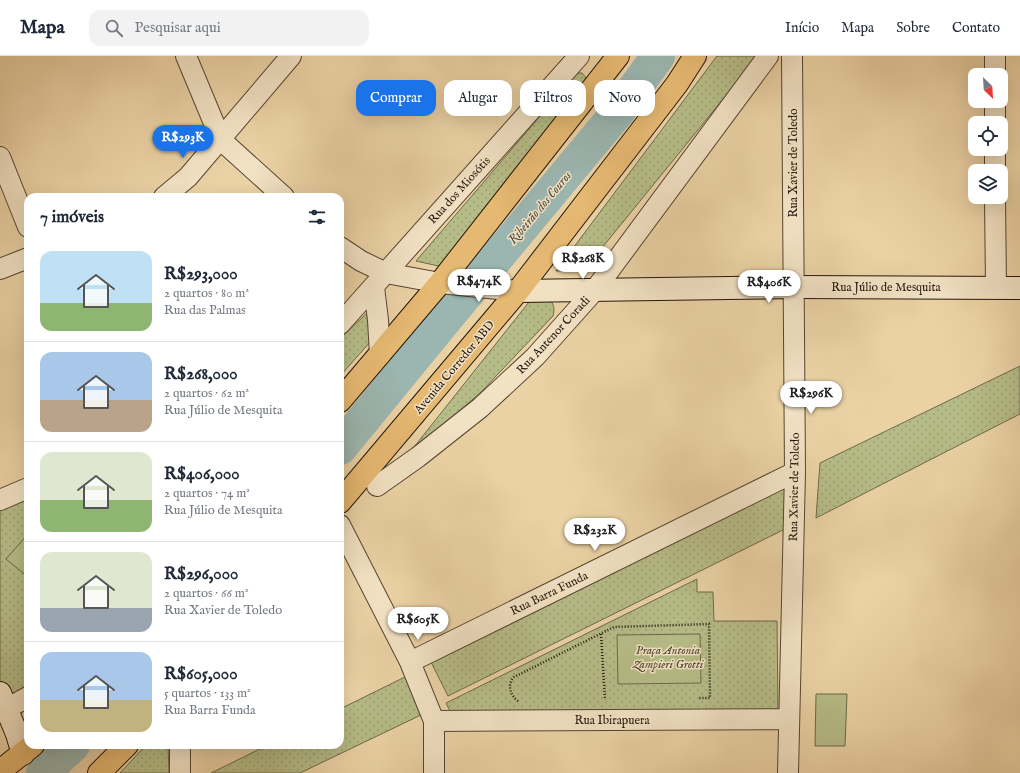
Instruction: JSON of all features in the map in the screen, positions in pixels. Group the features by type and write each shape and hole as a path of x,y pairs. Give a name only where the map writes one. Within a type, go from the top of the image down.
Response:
{"highway":[{"name":"Avenida Corredor ABD","path":"344,497 677,84 695,56"},
{"path":"344,396 380,355 450,284 614,58"},
{"path":"0,771 28,749"},
{"path":"99,773 123,749"}],"street":[{"path":"186,56 221,140 280,193"},
{"path":"169,193 188,177 291,56"},
{"name":"Rua dos Miosótis","path":"344,320 579,56"},
{"name":"Rua Antenor Coradi","path":"377,486 418,457 480,408 535,357 594,291 768,56"},
{"name":"Rua Xavier de Toledo","path":"788,773 795,472 792,56"},
{"path":"995,56 995,68"},
{"path":"0,157 24,217"},
{"path":"995,204 996,288"},
{"name":"Rua Júlio de Mesquita","path":"344,249 361,260 380,280 450,284 510,290 594,291 794,287 1020,288"},
{"path":"0,269 24,260"},
{"path":"380,280 378,320 380,355"},
{"name":"Rua Barra Funda","path":"410,662 795,472"},
{"path":"0,500 24,490"},
{"path":"344,533 410,662 434,721 434,773"},
{"path":"24,698 3,701 24,741"},
{"name":"Rua Ibirapuera","path":"434,721 789,719"},
{"path":"180,749 180,773"}],"path":[{"path":"524,702 516,700 512,693 510,680 514,676 614,627 709,624 710,698 696,698"},
{"path":"598,701 606,701 601,633"}],"green space":[{"path":"717,56 758,56 584,270 556,271"},
{"path":"577,73 582,73 586,78 585,80 571,80"},
{"path":"540,116 562,116 443,267 416,261"},
{"path":"539,297 549,298 554,307 553,316 482,391 403,461 529,302"},
{"path":"369,311 371,341 344,371 344,335"},
{"path":"1020,366 1020,414 816,518 820,463"},
{"path":"785,477 785,529 448,696 429,658"},
{"path":"24,496 24,694 8,703 0,683 0,506"},
{"path":"24,539 24,574 6,559"},
{"name":"Praça Antonia Zampieri Grotti","path":"697,579 697,592 713,592 714,621 777,621 778,713 453,717 446,703"},
{"path":"700,634 701,683 618,684 617,635"},
{"path":"405,677 423,714 300,773 211,773 260,749 344,749 344,707"},
{"path":"816,694 847,694 845,746 815,746"},
{"path":"142,749 168,749 169,773 120,773"}],"waterway":[{"name":"Ribeirão dos Couros","path":"344,443 617,113 658,56"},
{"name":"Ribeirão dos Couros","path":"43,773 69,749"}]}
